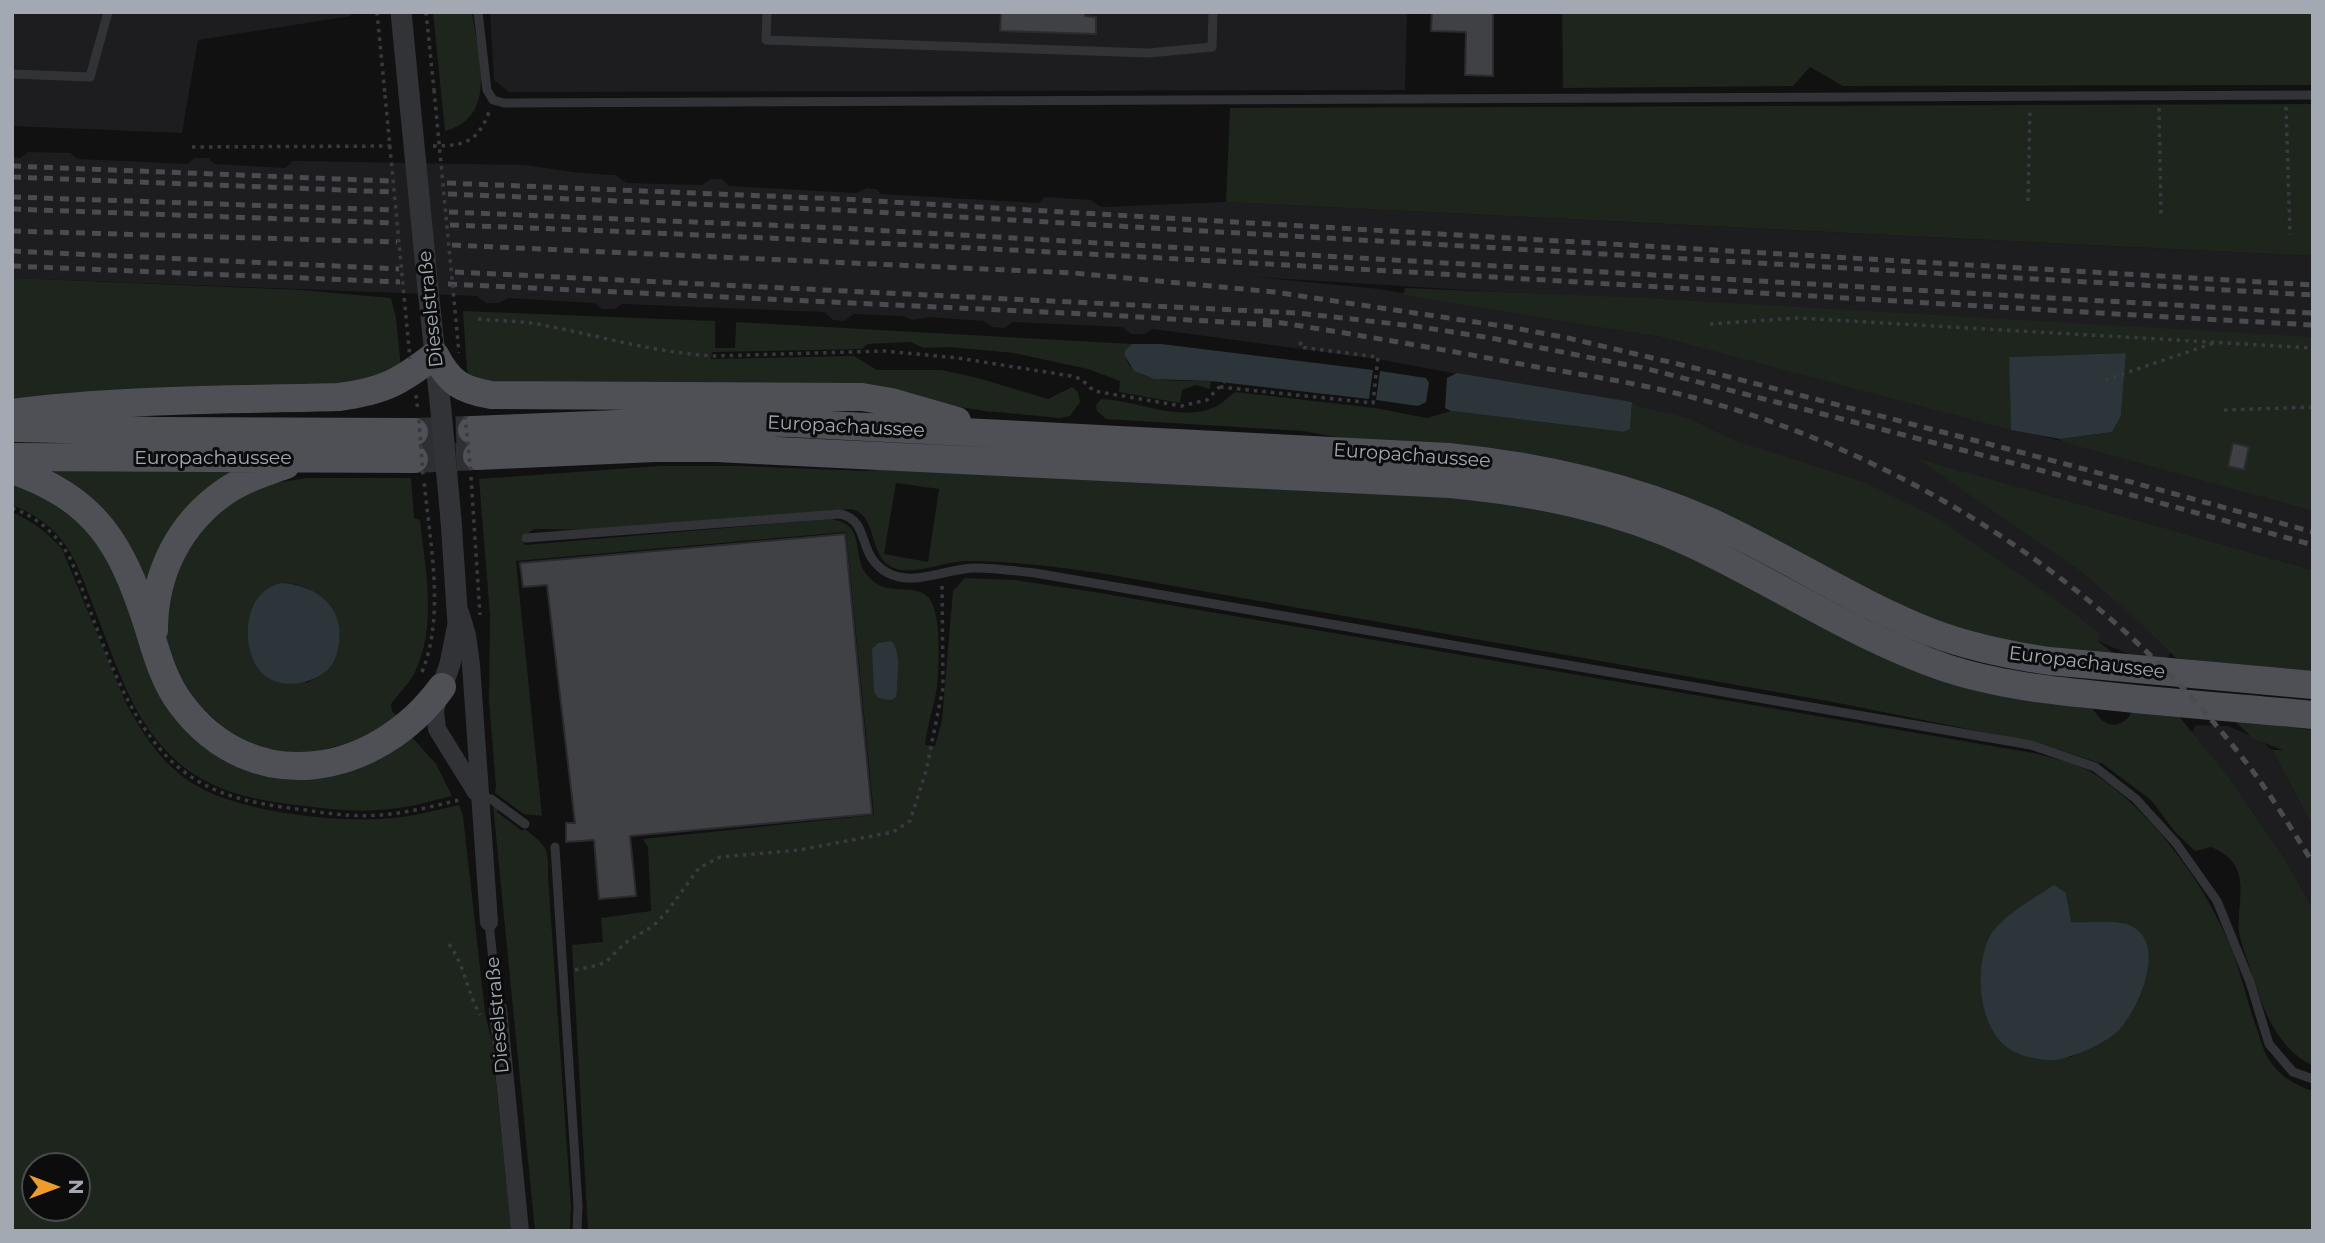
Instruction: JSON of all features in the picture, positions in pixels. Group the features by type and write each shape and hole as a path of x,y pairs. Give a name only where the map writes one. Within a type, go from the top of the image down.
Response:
{"main road":[{"path":"12,413 58,407 145,402 340,397 369,393 393,385 434,356 453,381 478,393 491,395 862,397 891,402 1010,436"},
{"name":"Europachaussee","path":"471,434 690,421 790,423 1448,457 1548,470 1597,481 1644,496 1710,522 1883,610 1930,632 1971,645 2010,655 2062,663 2313,685"},
{"name":"Europachaussee","path":"12,428 415,437"},
{"name":"Europachaussee","path":"471,434 654,448 803,450 1450,484 1521,492 1604,511 1692,543 1866,634 1907,654 1949,669 2040,689 2313,715"},
{"name":"Europachaussee","path":"12,457 300,459 415,437"},
{"path":"155,647 155,610 160,582 171,551 184,532 226,491 245,480 300,459"},
{"path":"12,470 64,492 97,520 131,577 166,678 179,702 197,724 218,741 272,763 298,766 328,764 364,753 412,722 442,687"}],"street":[{"name":"Dieselstraße","path":"401,12 458,605 456,642 435,711 437,729 479,798"},
{"name":"Dieselstraße","path":"458,605 467,635 471,665 489,922"},
{"name":"Dieselstraße","path":"498,1009 520,1231"}],"lane":[{"path":"12,74 89,77 108,12"},
{"path":"478,12 487,90 493,100 518,103 2313,95"},
{"path":"767,12 766,40 1150,53 1212,47 1213,12"},
{"path":"526,538 840,514 850,516 859,525 864,547 873,563 891,575 914,578 973,568 1035,573 2031,745 2095,767 2136,799 2176,843 2217,901 2250,982 2269,1044 2293,1072 2313,1079"},
{"path":"479,798 491,799 524,824"},
{"path":"555,847 578,1206 577,1231"},
{"name":"Dieselstraße","path":"489,922 498,1009"}],"path":[{"path":"377,12 385,95 434,356"},
{"path":"426,12 434,90 434,356"},
{"path":"2159,95 2161,214"},
{"path":"2285,95 2290,234"},
{"path":"2028,201 2031,96"},
{"path":"423,146 450,146 468,142 480,132 493,100"},
{"path":"192,147 396,146"},
{"path":"1710,324 1797,318 2313,348"},
{"path":"478,319 544,326 692,355 885,351 958,358 1071,376 1081,379 1094,391 1181,406 1207,401 1224,382"},
{"path":"1220,387 1373,403 1378,357 1300,347 1301,341"},
{"path":"2105,380 2216,342"},
{"path":"2224,410 2313,407"},
{"path":"471,434 475,520"},
{"path":"415,437 427,522"},
{"path":"563,972 607,961 625,943 653,926 666,913 699,868 720,857 799,850 893,832 910,821 926,771 943,688 942,573"},
{"path":"449,944 463,967 472,1001 480,1015 490,1025 500,1029"}],"shaded area":[{"path":"12,12 350,12 351,16 198,40 182,133 12,126"},
{"path":"433,12 472,12 480,64 479,98 473,112 462,124 445,131"},
{"path":"490,12 1407,12 1405,90 509,92 494,80"},
{"path":"1562,12 2313,12 2313,85 1843,86 1810,67 1793,86 1563,88"},
{"path":"2313,104 2313,256 1226,202 1230,108"},
{"path":"28,152 70,153 78,159 187,164 195,158 209,158 214,164 285,168 293,161 524,165 616,175 626,183 702,185 710,179 722,179 729,186 856,193 867,188 877,189 880,194 1039,203 1045,197 1091,200 1101,207 1226,202 2313,256 2313,342 1255,277 1380,289 1660,337 2131,459 2313,511 2313,570 1919,459 2179,637 2166,660 2137,658 2098,641 1736,441 1689,418 1383,360 1153,329 1144,334 1131,334 1122,327 1013,322 1004,328 992,327 984,321 929,317 912,320 903,316 854,314 844,321 833,320 824,312 622,304 615,309 602,309 594,303 508,298 499,303 486,303 477,296 12,278 12,157 21,158"},
{"path":"12,278 301,290 391,298 396,318 401,369 382,382 12,403"},
{"path":"1405,288 1645,298 2313,337 2313,511 2063,442 2060,439 2112,432 2121,416 2126,353 2010,357 2011,430 1660,337 1403,295"},
{"path":"463,311 715,321 715,348 735,348 736,322 1132,344 1125,350 1127,362 1145,376 1173,381 1211,381 1210,389 1196,385 1182,390 1180,403 1119,392 1120,381 1088,369 1014,353 948,347 924,348 910,342 867,344 862,349 712,352 711,359 854,356 877,370 941,370 1048,399 1072,387 1078,392 1080,402 1070,416 1060,418 985,411 905,398 494,385 471,378 467,370"},
{"path":"1132,344 1161,344 1373,370 1369,399 1211,381 1154,379 1134,371 1125,356 1125,350"},
{"path":"2126,353 2121,416 2112,432 2060,439 2011,430 2009,357"},
{"path":"1380,371 1426,378 1429,383 1426,402 1418,406 1376,400"},
{"path":"1457,373 1632,402 1630,429 1624,432 1451,411 1445,408 1447,378"},
{"path":"1235,392 1375,408 1427,418 1451,411 1624,432 1630,429 1632,402 1636,406 1689,418 1736,441 1864,482 1939,519 2062,604 2100,634 2098,641 2126,663 2050,654 1930,622 1829,569 1347,439 1303,431 1106,419 1097,411 1096,405 1101,399 1115,400 1159,410 1189,413 1217,406"},
{"path":"1916,458 2313,570 2313,671 2176,658 2082,572"},
{"path":"659,466 867,471 898,468 1493,501 1537,508 1630,532 1682,553 1989,693 2093,709 2102,720 2112,725 2122,722 2132,712 2177,714 2230,779 2285,859 2313,909 2313,1066 2300,1058 2281,1038 2261,1001 2240,937 2240,886 2234,864 2211,847 2195,851 2175,832 2151,800 2103,764 2038,743 1833,702 1100,573 983,561 958,562 913,570 897,569 881,557 866,520 851,509 603,530 534,529 522,537 525,545 831,519 843,522 854,534 860,560 869,577 884,587 922,593 928,597 936,614 939,640 937,687 925,745 935,746 942,720 953,591 965,578 1014,580 1094,592 2033,753 2079,766 2093,773 2134,805 2187,868 2215,913 2231,947 2268,1058 2283,1076 2313,1091 2313,1231 588,1231 572,945 603,942 601,918 651,911 648,847 643,839 874,815 846,532 516,561 542,816 524,814 495,793 489,700 490,615 479,479","holes":["896,483 939,489 928,562 884,554","2066,893 2070,922 2090,924 2127,1017 2118,1031 2071,1057 2002,1043 1988,1017 1982,993 1983,967 1989,938"]},
{"path":"34,467 242,468 147,591"},
{"path":"307,478 411,478 414,518 420,520 427,578 426,637 414,674 391,704 392,711 397,716 364,739 311,753 285,752 252,745 226,730 193,699 180,679 169,650 162,628 178,554 233,497 268,484","holes":["282,583 309,589 340,633 332,664 322,674 306,683"]},
{"path":"12,481 26,484 98,535 142,637 248,767 410,735 436,764 452,796 388,809 332,809 241,795 204,780 187,769 155,738 137,710 69,550 47,525 12,505"},
{"path":"12,512 39,528 62,549 131,713 162,757 192,783 232,801 283,813 335,819 390,818 459,805 463,816 485,1012 492,1044 511,1231 12,1231"},
{"path":"282,583 306,588 326,600 333,609 340,631 335,660 331,666 317,677 299,683 280,683 263,674 257,667 249,643 248,630 254,605 270,587"},
{"path":"891,641 897,651 898,665 896,697 891,700 878,698 874,692 872,649 878,643"},
{"path":"2234,720 2313,730 2313,827 2272,750 2283,750 2253,739"},
{"path":"2196,725 2228,726 2260,740 2272,750 2313,827 2313,909 2285,859 2230,779 2184,746"},
{"path":"493,805 498,809 497,812 522,831 525,829 538,839 547,853 571,1206 570,1231 535,1231"},
{"path":"2054,885 2066,893 2071,922 2111,922 2133,927 2143,936 2148,948 2149,963 2141,994 2119,1030 2085,1051 2046,1060 2012,1051 1995,1034 1984,1008 1981,978 1985,950 1994,930 2018,908"}],"building":[{"path":"1001,12 1085,12 1085,16 1096,17 1096,34 1000,31"},
{"path":"1432,12 1493,12 1493,76 1465,75 1466,32 1431,31"},
{"path":"2233,443 2249,447 2244,470 2228,466"},
{"path":"845,534 872,814 630,836 636,896 599,899 594,840 566,842 566,823 575,823 547,585 523,587 520,563"}],"tunnel":[{"path":"414,432 472,430"},
{"path":"414,459 477,456"}],"railway":[{"path":"12,166 391,181"},
{"path":"12,177 392,192"},
{"path":"447,183 841,199 2313,285"},
{"path":"448,194 840,210 2313,295"},
{"path":"12,197 394,210"},
{"path":"12,209 395,223"},
{"path":"449,212 839,228 2313,313"},
{"path":"450,225 1149,257 2313,325"},
{"path":"12,231 397,242"},
{"path":"452,245 1074,273 1274,292 1509,327 1699,369 2062,463 2313,532"},
{"path":"12,251 399,269"},
{"path":"12,266 400,282"},
{"path":"455,272 1297,313 1414,326 1491,338 1648,369 2059,475 2313,545"},
{"path":"448,284 1273,325"},
{"path":"1263,320 1400,342 1695,398 1775,423 1853,455 1929,493 2001,537 2070,586 2135,641 2194,701 2248,765 2313,863"}]}
